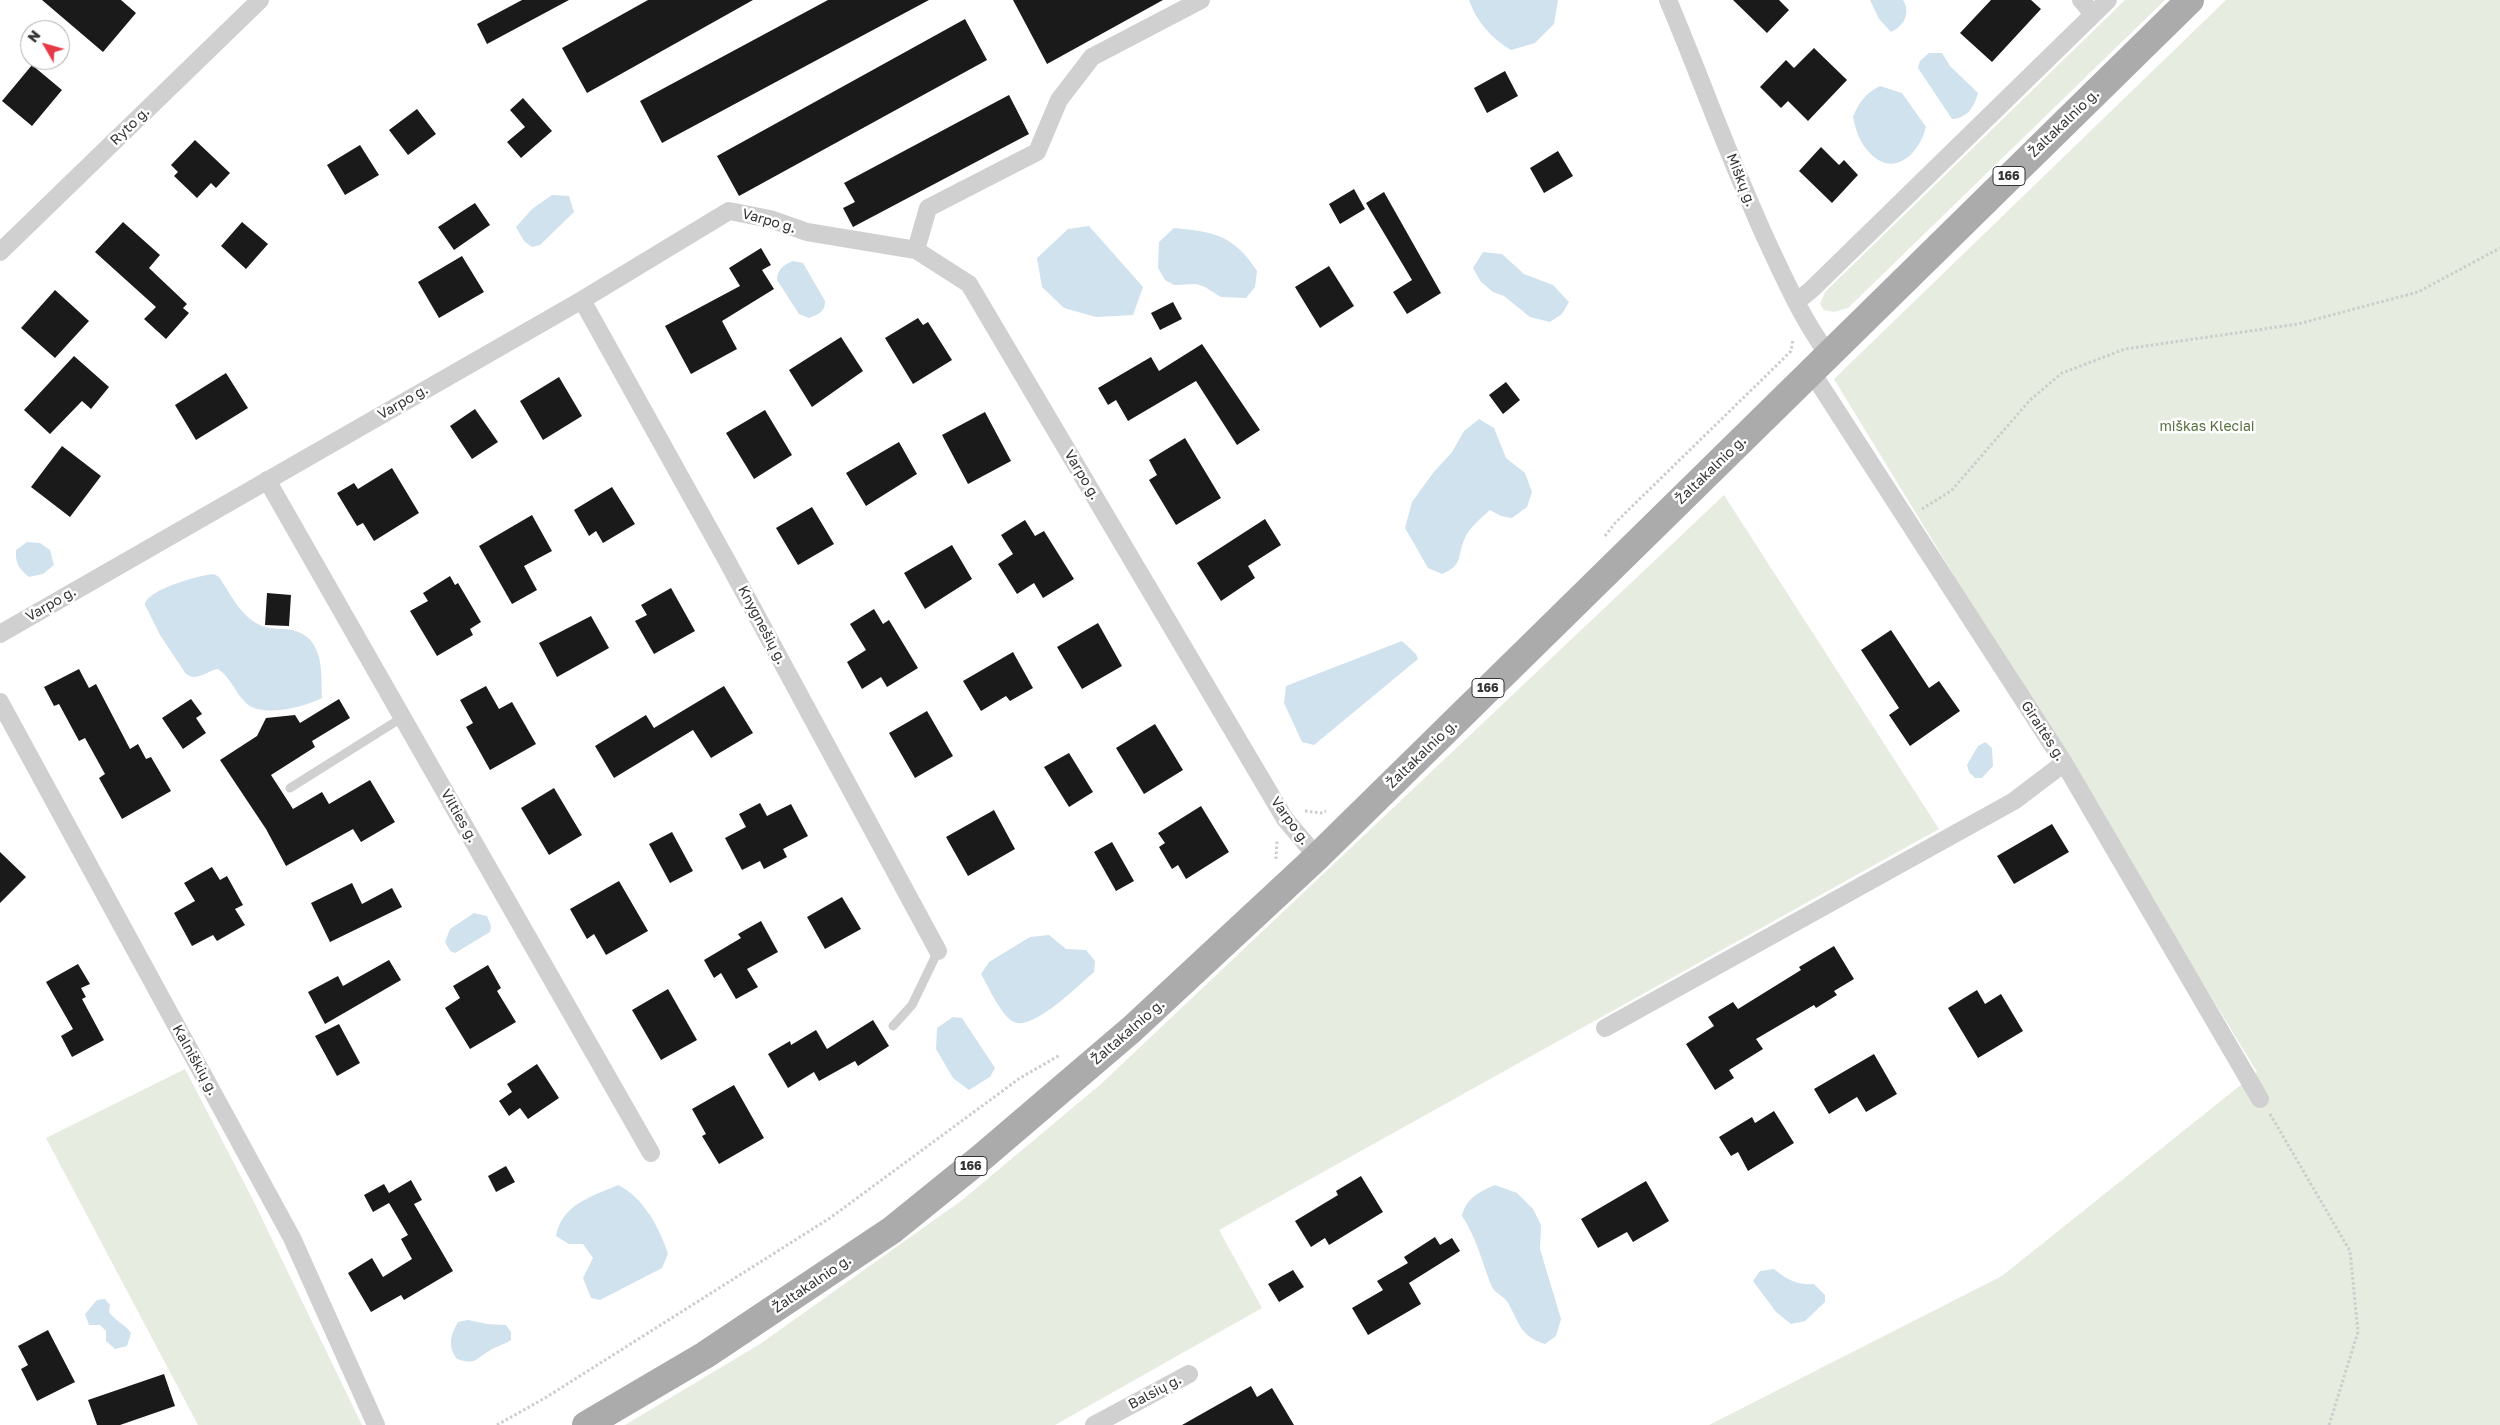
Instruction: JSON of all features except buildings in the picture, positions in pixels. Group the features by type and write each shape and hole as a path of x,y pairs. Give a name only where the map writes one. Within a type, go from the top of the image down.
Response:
{"main road":[{"name":"Žaltakalnio g.","path":"586,1425 705,1354 892,1230 981,1158 1132,1029 1317,857 2190,0"}],"street":[{"name":"Ryto g.","path":"0,252 260,0"},
{"path":"916,250 928,208 1037,152 1059,100 1092,57 1201,0"},
{"name":"Miškų g.","path":"1668,0 1753,211 1796,302 1817,339 1820,363"},
{"path":"2081,0 2093,14"},
{"path":"1796,302 1811,290 2108,0"},
{"name":"Varpo g.","path":"0,634 582,300 729,211 770,219 807,232 916,250 969,284 1290,825 1317,857"},
{"name":"Knygnešių g.","path":"582,300 726,559 938,951"},
{"name":"Giraitės g.","path":"1820,363 1906,519 2064,763 2260,1099"},
{"name":"Vilties g.","path":"267,480 652,1153"},
{"name":"Kalniškių g.","path":"0,702 292,1238 376,1425"},
{"path":"1605,1028 2014,801 2064,763"},
{"name":"Balsių g.","path":"1094,1425 1189,1374"}],"lane":[{"path":"290,788 403,717"},
{"path":"893,1026 912,1005 938,951"}],"path":[{"path":"1906,519 1951,491 2030,400 2062,372 2125,349 2298,324 2418,292 2500,248"},
{"path":"1599,543 1616,523 1791,350 1793,340 1791,333"},
{"path":"1273,866 1277,858 1278,840 1304,811 1321,813 1329,810"},
{"path":"497,1425 545,1398 830,1218 1020,1078 1062,1054"},
{"path":"2260,1099 2350,1251 2358,1332 2329,1425"}],"green space":[{"path":"2125,0 2165,0 1848,308 1834,312 1824,310 1820,304 1825,292"},
{"name":"miškas Kleciai","path":"2226,0 2500,0 2500,1425 1709,1425 2002,1276 2257,1072 1834,379"},
{"path":"1724,495 1939,829 1219,1230 1262,1308 1055,1425 625,1425 760,1344 961,1201 1101,1084"},
{"path":"185,1069 252,1198 362,1425 198,1425 46,1138"}],"water":[{"path":"1469,0 1558,0 1554,24 1535,43 1511,50 1497,40 1480,22"},
{"path":"1870,0 1903,0 1906,14 1903,23 1891,32 1879,19"},
{"path":"1929,53 1942,53 1950,66 1978,93 1975,103 1966,114 1952,119 1918,68 1920,61"},
{"path":"1880,86 1902,93 1926,127 1916,149 1901,162 1892,164 1883,162 1873,156 1864,146 1858,136 1853,117 1863,99"},
{"path":"552,195 569,196 574,212 540,245 532,247 524,241 516,227 532,209"},
{"path":"1089,226 1143,287 1133,315 1096,317 1064,308 1042,287 1037,258 1068,229"},
{"path":"1174,228 1201,231 1222,237 1240,250 1257,271 1255,287 1246,298 1221,297 1196,284 1174,285 1165,280 1158,268 1159,242"},
{"path":"1483,252 1502,254 1524,274 1553,285 1569,302 1562,314 1550,322 1530,317 1504,296 1493,292 1481,282 1473,268"},
{"path":"793,261 803,263 825,301 821,312 809,318 799,314 777,280 778,273 782,267"},
{"path":"1479,419 1494,428 1506,458 1525,473 1532,492 1527,507 1512,518 1501,516 1490,510 1466,536 1456,564 1449,571 1442,574 1428,568 1405,528 1412,502 1433,473 1452,452 1464,431"},
{"path":"27,542 40,543 50,550 54,565 43,574 29,577 18,565 16,550"},
{"path":"214,574 219,577 236,603 252,620 267,627 296,631 312,642 320,659 322,698 294,708 272,711 261,710 245,702 218,669 194,677 186,674 160,635 145,605 154,594 174,584"},
{"path":"1402,641 1416,654 1418,659 1314,745 1302,742 1284,703 1286,686"},
{"path":"1985,742 1992,748 1993,766 1982,778 1975,778 1969,772 1967,765 1978,746"},
{"path":"474,913 487,916 491,926 490,932 455,953 450,951 445,942 450,929"},
{"path":"1049,935 1066,949 1086,950 1095,961 1094,972 1056,1005 1033,1020 1022,1023 1014,1022 1000,1008 981,974 989,962 1030,937"},
{"path":"953,1017 962,1018 995,1068 990,1077 969,1090 953,1078 936,1049 937,1028"},
{"path":"618,1185 627,1190 643,1205 655,1224 668,1254 662,1268 600,1300 591,1298 583,1278 593,1258 583,1244 569,1244 556,1236 564,1216 571,1209 588,1198"},
{"path":"1495,1185 1517,1193 1533,1209 1541,1225 1540,1249 1561,1319 1556,1336 1545,1344 1525,1333 1506,1301 1492,1287 1476,1242 1462,1216 1474,1196"},
{"path":"1774,1269 1792,1281 1802,1284 1814,1284 1825,1295 1825,1302 1805,1321 1791,1324 1776,1312 1753,1281 1760,1271"},
{"path":"105,1299 110,1305 109,1312 131,1333 127,1346 115,1349 106,1341 106,1331 100,1325 89,1325 85,1314 97,1300"},
{"path":"468,1320 506,1325 511,1332 511,1340 492,1349 474,1361 468,1362 457,1359 451,1345 453,1331 458,1322"}]}
